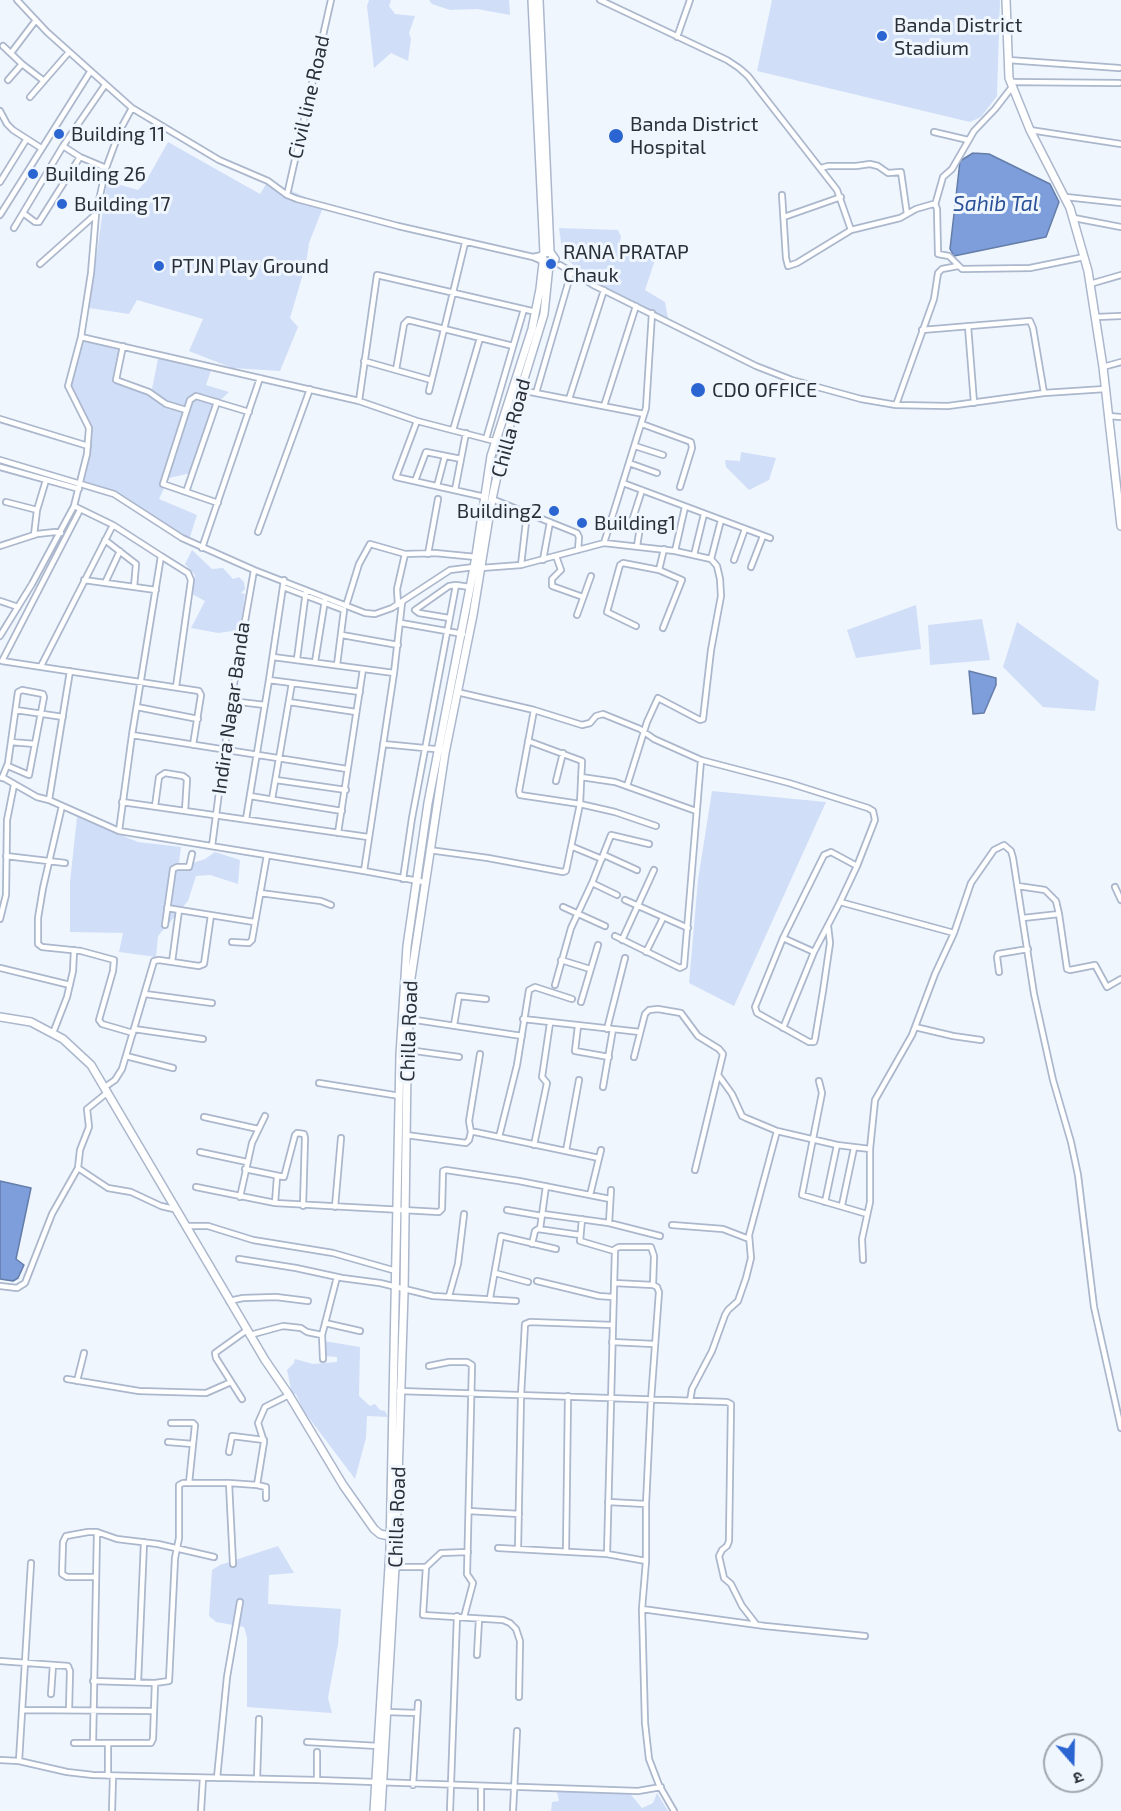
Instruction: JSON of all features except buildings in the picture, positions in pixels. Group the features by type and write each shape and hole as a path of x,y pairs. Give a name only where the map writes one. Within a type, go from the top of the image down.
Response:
{"main road":[{"path":"450,708 465,634 470,587 477,567 476,557 489,498 495,441 536,312 548,260 532,0"},
{"path":"539,0 541,124"},
{"path":"1006,0 1007,60 1011,85 1030,130 1066,197 1074,218 1090,284 1121,525"},
{"name":"Chilla Road","path":"374,1811 380,1784 387,1712 389,1614 395,1568 393,1537 402,1135 408,1050 404,1029 408,1018 420,882 429,850 442,750 450,708 457,692 489,498 544,314 548,260"},
{"path":"402,1135 399,1096 404,1029 406,946 420,882 442,750"},
{"path":"0,1017 31,1022 53,1033 63,1039 91,1065 248,1333 363,1515 380,1534 393,1537 378,1746 380,1784"},
{"path":"400,1289 396,1271 401,1210"},
{"name":"Chilla Road","path":"380,1784 381,1811"}],"street":[{"path":"17,0 90,72 132,108 219,160 268,181 287,195 465,243 548,260 756,366 792,380 861,399 896,405 948,406 1044,393 1105,389"},
{"name":"Civil line Road","path":"287,195 331,0"},
{"path":"600,0 727,60 748,76 841,197 852,230"},
{"path":"677,37 690,0"},
{"path":"11,53 36,20"},
{"path":"3,46 44,81"},
{"path":"30,97 69,52"},
{"path":"1007,60 1119,68"},
{"path":"8,80 22,64"},
{"path":"0,215 90,72"},
{"path":"1084,257 1030,268 966,270 958,266 949,256 938,254 935,204 943,177 952,169 968,140 1011,85 1119,83"},
{"path":"14,228 63,146 105,85"},
{"path":"0,636 74,506 80,487 89,428 68,386 81,337 91,273 96,214 106,168 120,130 132,108"},
{"path":"0,111 7,124 26,140 41,148"},
{"path":"1030,130 1121,144"},
{"path":"934,132 968,140"},
{"path":"0,182 26,140"},
{"path":"63,146 80,157 106,168"},
{"path":"23,213 35,222 39,222 80,157"},
{"path":"820,168 828,165 870,164 888,173 901,172 907,214"},
{"path":"782,195 788,266 852,230 900,218 916,209 935,204"},
{"path":"784,217 841,197"},
{"path":"1066,197 1121,203"},
{"path":"40,264 96,214"},
{"path":"1074,218 1121,227"},
{"path":"429,391 465,243"},
{"path":"896,405 934,299 940,270 958,266"},
{"path":"536,393 571,273"},
{"path":"1090,284 1121,275"},
{"path":"359,400 376,276 536,312"},
{"path":"569,399 604,290"},
{"path":"604,406 636,306"},
{"path":"486,439 524,309"},
{"path":"604,543 642,424 652,313"},
{"path":"1096,317 1121,316"},
{"path":"396,370 405,321 411,320 513,346"},
{"path":"922,330 1030,321 1044,393"},
{"path":"968,326 974,403"},
{"path":"81,337 359,400 417,421 504,444"},
{"path":"453,430 480,338"},
{"path":"123,346 116,380 149,392 166,404 186,410"},
{"path":"364,361 431,380"},
{"path":"1102,367 1121,362"},
{"path":"202,548 260,378"},
{"path":"513,387 644,414"},
{"path":"258,532 310,389"},
{"path":"218,503 164,485 162,482 186,410 193,396 249,412"},
{"path":"186,492 217,402"},
{"path":"1108,416 1121,417"},
{"path":"0,419 88,446"},
{"path":"417,421 396,475 398,478 489,498 550,522 577,533 578,550"},
{"path":"642,424 691,442 692,448 680,488"},
{"path":"455,490 466,434"},
{"path":"635,446 663,455"},
{"path":"415,481 425,453 428,451 461,459"},
{"path":"438,486 445,456"},
{"path":"0,460 80,487"},
{"path":"629,463 657,473"},
{"path":"0,467 46,480 114,494 182,538 254,570 284,580 344,610 337,665"},
{"path":"34,535 37,510 46,480"},
{"path":"623,483 770,538"},
{"path":"642,490 633,515 634,520 662,526"},
{"path":"428,554 438,499"},
{"path":"6,502 37,510"},
{"path":"74,506 113,525 188,573 191,580 176,687"},
{"path":"675,551 685,507"},
{"path":"0,668 1,661 80,510"},
{"path":"520,565 527,513"},
{"path":"694,555 704,514"},
{"path":"711,558 721,520"},
{"path":"637,546 641,521"},
{"path":"543,560 550,522"},
{"path":"41,666 113,525"},
{"path":"734,560 745,529"},
{"path":"0,546 34,535 60,532 66,536"},
{"path":"751,567 763,536"},
{"path":"105,540 136,564 134,587"},
{"path":"325,600 375,614 400,604 450,570 520,565 604,543 664,549 711,558 717,566 721,596 711,650 704,719 700,720 658,698 644,732 627,786"},
{"path":"346,606 353,579 368,545 405,554 476,557"},
{"path":"658,570 664,549"},
{"path":"105,583 120,551"},
{"path":"363,871 401,623 397,589 405,554"},
{"path":"119,831 161,556"},
{"path":"556,556 561,570 552,579 552,586 583,597"},
{"path":"636,626 607,612 620,566 625,562 658,570 682,580 663,628"},
{"name":"Indira Nagar Banda","path":"212,846 231,701 254,570"},
{"path":"577,615 591,576"},
{"path":"84,580 156,590"},
{"path":"246,819 284,580"},
{"path":"402,879 456,585"},
{"path":"449,618 419,613 415,610 449,586 470,587"},
{"path":"283,587 306,592"},
{"path":"297,659 306,592"},
{"path":"315,662 325,600"},
{"path":"0,601 18,607"},
{"path":"401,623 465,634"},
{"path":"342,635 398,645"},
{"path":"273,657 394,673"},
{"path":"1,661 200,692 193,745"},
{"path":"338,833 363,669"},
{"path":"49,800 70,670"},
{"path":"269,680 360,692"},
{"path":"272,799 292,683"},
{"path":"8,766 29,775 43,694 22,690 18,692 8,766 1,777 37,797 49,800 119,831 420,882"},
{"path":"457,692 534,710 582,725 590,723 596,716 603,714 640,729 654,739 701,760 789,783 873,811 875,820 856,866 814,952 783,1028"},
{"path":"231,701 265,705"},
{"path":"289,702 356,711"},
{"path":"137,707 198,719"},
{"path":"16,710 63,717"},
{"path":"534,710 520,795 580,804 615,812 656,826"},
{"path":"132,735 347,769"},
{"path":"429,850 565,872 573,846 580,804 582,761 528,741"},
{"path":"11,742 35,744"},
{"path":"383,744 442,750"},
{"path":"556,781 563,753"},
{"path":"615,936 684,968 701,760"},
{"path":"155,806 159,777 165,772 187,779 185,811"},
{"path":"581,777 627,786 696,811"},
{"path":"276,780 346,790"},
{"path":"0,919 6,895 7,820 14,785"},
{"path":"250,796 342,811"},
{"path":"122,802 368,837"},
{"path":"62,807 38,918 38,944 42,947 74,950 114,960 99,1020 102,1024 133,1031 203,1039"},
{"path":"555,985 571,928 612,834 649,844"},
{"path":"863,1260 862,1239 870,1202 870,1149 875,1100 907,1045 954,933 971,883 994,850 1004,845 1011,851 1032,983 1053,1080 1078,1175 1094,1307 1121,1428"},
{"path":"573,846 637,870"},
{"path":"828,926 830,943 814,1042 809,1042 757,1013 755,1007 783,938 826,853 831,852 856,866"},
{"path":"165,925 172,869 189,867 192,854"},
{"path":"232,942 251,942 267,855"},
{"path":"6,856 65,863"},
{"path":"622,940 654,870"},
{"path":"592,883 617,896"},
{"path":"1018,886 1034,887 1045,891 1056,901 1067,969 1095,965 1107,987 1121,979"},
{"path":"1115,886 1121,900"},
{"path":"260,893 321,901 331,905"},
{"path":"625,900 688,928"},
{"path":"840,902 954,933"},
{"path":"562,907 605,926"},
{"path":"167,908 254,922"},
{"path":"172,962 179,910"},
{"path":"1023,918 1059,914"},
{"path":"0,1286 17,1288 25,1283 52,1214 78,1168 80,1150 89,1131 87,1109 119,1075 154,961 199,966 204,964 211,915"},
{"path":"646,952 663,918"},
{"path":"783,938 814,952"},
{"path":"581,1002 598,945"},
{"path":"999,972 998,954 1028,949"},
{"path":"53,1033 70,985 74,950"},
{"path":"603,1087 609,1057 610,1029 625,958"},
{"path":"561,960 590,969"},
{"path":"0,968 70,985"},
{"path":"499,1137 517,1065 530,988 535,987 572,999"},
{"path":"145,994 212,1003"},
{"path":"454,1025 459,996 486,999"},
{"path":"634,1057 645,1014 649,1010 658,1009 681,1013 698,1036 723,1054 695,1170"},
{"path":"408,1018 522,1036"},
{"path":"523,1019 640,1032"},
{"path":"534,1144 547,1083 542,1077 550,1023"},
{"path":"578,1026 575,1051 609,1057"},
{"path":"915,1026 981,1040"},
{"path":"408,1050 459,1057"},
{"path":"402,1135 466,1143 469,1140 471,1132 469,1121 480,1054"},
{"path":"126,1056 172,1068"},
{"path":"718,1076 732,1094 742,1116 777,1131 837,1145 870,1149"},
{"path":"566,1151 579,1080"},
{"path":"819,1081 822,1093 802,1195 867,1214"},
{"path":"319,1083 399,1096"},
{"path":"240,1197 247,1162 265,1116"},
{"path":"204,1117 258,1129"},
{"path":"690,1401 692,1389 712,1351 725,1315 738,1301 741,1293 751,1258 749,1239 777,1131"},
{"path":"471,1132 599,1158"},
{"path":"245,1169 282,1178 286,1175 295,1135 304,1134 303,1206"},
{"path":"335,1207 341,1138"},
{"path":"825,1202 837,1145"},
{"path":"842,1205 854,1148"},
{"path":"590,1195 601,1149"},
{"path":"200,1152 247,1162"},
{"path":"78,1168 108,1188 131,1192 161,1206 174,1209"},
{"path":"196,1187 240,1197 303,1206 441,1212 444,1170 610,1199"},
{"path":"274,1203 277,1177"},
{"path":"540,1229 546,1186"},
{"path":"609,1223 611,1190"},
{"path":"507,1210 609,1223 660,1236"},
{"path":"449,1296 458,1264 464,1214"},
{"path":"582,1219 579,1239 581,1242 614,1251"},
{"path":"672,1225 723,1229 749,1239"},
{"path":"184,1227 208,1226 253,1240 333,1253 396,1271"},
{"path":"532,1244 535,1231 540,1229 580,1235"},
{"path":"490,1298 501,1236 556,1249"},
{"path":"614,1251 619,1247 651,1248 654,1256 653,1285"},
{"path":"607,1554 614,1251"},
{"path":"239,1259 296,1268 433,1296 516,1300"},
{"path":"495,1273 528,1282"},
{"path":"323,1359 322,1335 337,1277"},
{"path":"537,1281 599,1296 613,1297"},
{"path":"614,1283 653,1285 659,1292 654,1344 646,1504 646,1561 642,1609 645,1723 649,1759 674,1811"},
{"path":"229,1301 243,1298 276,1297 308,1301"},
{"path":"325,1323 360,1331"},
{"path":"518,1549 524,1328 528,1323 613,1325"},
{"path":"242,1399 215,1353 248,1333 283,1326 302,1328 322,1335"},
{"path":"612,1342 654,1344"},
{"path":"77,1381 84,1353"},
{"path":"429,1366 449,1362 470,1364 472,1369 467,1576 473,1583 464,1617"},
{"path":"67,1379 139,1391 206,1393 231,1382"},
{"path":"397,1390 727,1402 730,1404 729,1544 719,1556 723,1578 731,1584 742,1606 756,1624"},
{"path":"257,1485 264,1440 258,1427 262,1412 268,1405 289,1395"},
{"path":"566,1551 568,1396"},
{"path":"171,1423 193,1423 195,1428 189,1483"},
{"path":"229,1452 232,1436 264,1440"},
{"path":"168,1442 193,1444"},
{"path":"93,1681 155,1683 168,1682 170,1678 179,1538 178,1488 181,1483 257,1485 266,1487 266,1498"},
{"path":"229,1483 233,1564"},
{"path":"608,1502 646,1504"},
{"path":"469,1511 519,1514"},
{"path":"96,1577 64,1576 62,1571 64,1538 80,1533 97,1532 117,1539 177,1548 214,1557"},
{"path":"93,1743 97,1532"},
{"path":"138,1682 144,1542"},
{"path":"498,1548 607,1554 646,1561"},
{"path":"395,1568 426,1567 441,1553 468,1552"},
{"path":"18,1761 31,1563"},
{"path":"426,1567 423,1615 503,1620 516,1629 520,1641 519,1697"},
{"path":"217,1778 227,1677 240,1602"},
{"path":"642,1609 865,1636"},
{"path":"450,1811 458,1616"},
{"path":"477,1655 479,1619"},
{"path":"0,1661 70,1668 69,1710"},
{"path":"51,1694 52,1665"},
{"path":"74,1743 151,1743 155,1683"},
{"path":"413,1785 418,1703"},
{"path":"22,1710 154,1711"},
{"path":"387,1712 417,1713"},
{"path":"257,1779 259,1719"},
{"path":"513,1811 517,1731"},
{"path":"307,1742 378,1746"},
{"path":"108,1743 112,1811"},
{"path":"317,1752 317,1780"},
{"path":"0,1760 18,1761 67,1772 111,1776 317,1780 380,1784 638,1791 661,1787"},
{"path":"201,1811 203,1778"},
{"path":"481,1786 481,1811"}],"shaded area":[{"path":"369,0 391,0 389,6 395,14 415,16 409,33 411,39 408,61 391,53 374,68 367,6"},
{"path":"429,0 509,0 510,15 477,9 450,10 432,4"},
{"name":"Banda District Stadium","path":"772,0 1000,0 997,96 981,117 970,122 757,71"},
{"path":"168,142 260,194 268,181 324,205 309,243 306,264 290,318 298,327 280,371 232,368 189,351 203,319 137,300 129,314 89,308 107,181 138,190 146,181"},
{"path":"559,228 618,230 621,237 619,245 655,260 645,290 665,302 668,318 591,284 591,280 563,256"},
{"path":"81,337 120,345 113,379 152,389 159,354 212,367 206,385 229,392 210,410 211,418 191,473 169,478 159,499 197,515 190,537 184,537 115,494 81,484 89,428 68,386"},
{"path":"741,452 776,458 769,480 749,490 726,467 725,460 740,461"},
{"path":"192,550 212,569 223,568 233,579 239,577 244,582 245,589 241,593 245,594 240,630 218,633 191,628 205,601 192,594 195,575 185,564"},
{"path":"916,605 921,649 856,658 847,630"},
{"path":"982,619 990,660 930,665 928,625"},
{"path":"1017,622 1099,681 1095,711 1043,707 1003,667"},
{"path":"712,791 826,802 734,1006 689,983 698,880"},
{"path":"77,817 138,842 181,847 179,863 187,865 205,859 215,852 240,860 238,884 210,875 196,876 188,901 158,936 156,957 119,952 123,933 70,932 70,882"},
{"path":"324,1341 360,1347 359,1396 370,1406 375,1404 380,1410 385,1411 388,1417 367,1416 366,1438 355,1479 303,1410 296,1394 292,1394 287,1370 295,1359 313,1364 337,1362 337,1357 325,1356"},
{"path":"278,1546 294,1573 269,1575 268,1604 341,1609 338,1644 328,1698 332,1713 247,1707 247,1638 244,1627 216,1622 209,1616 212,1570 220,1565"},
{"path":"626,1789 642,1808 653,1803 657,1793 668,1811 551,1811 552,1802 559,1801 557,1792"}],"water":[{"name":"Sahib Tal","path":"973,153 989,154 1050,184 1059,202 1046,237 954,256 950,249 960,161"},
{"path":"969,671 996,678 996,685 984,713 973,714"},
{"path":"0,1181 31,1188 16,1259 24,1265 18,1278 13,1281 0,1279"}],"place":[{"name":"Banda District Stadium","path":"882,36"},
{"name":"Building 11","path":"59,134"},
{"name":"Banda District Hospital","path":"616,136"},
{"name":"Building 26","path":"33,174"},
{"name":"Building 17","path":"62,204"},
{"name":"RANA PRATAP Chauk","path":"551,264"},
{"name":"PTJN Play Ground","path":"159,266"},
{"name":"CDO OFFICE","path":"698,390"},
{"name":"Building2","path":"554,511"},
{"name":"Building1","path":"582,523"}]}
